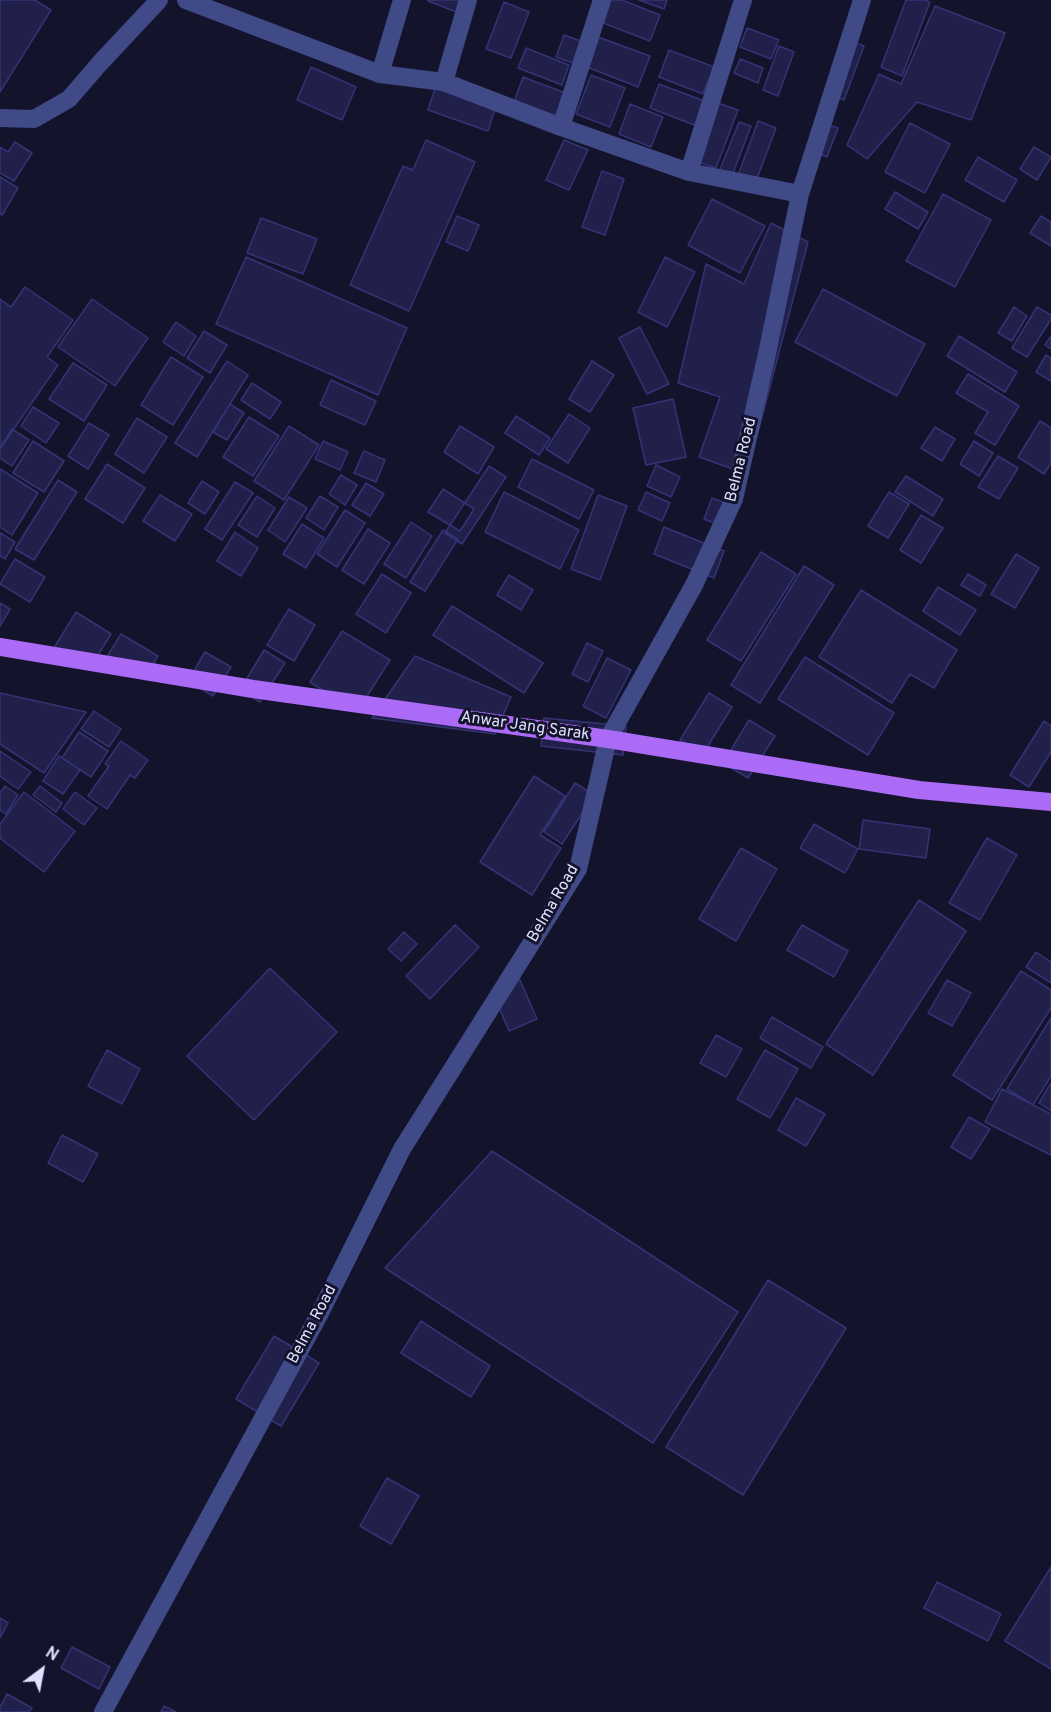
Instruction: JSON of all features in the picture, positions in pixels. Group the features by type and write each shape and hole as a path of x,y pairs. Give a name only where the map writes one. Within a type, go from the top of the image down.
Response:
{"main road":[{"name":"Anwar Jang Sarak","path":"0,646 253,689 608,739 919,790 1051,802"}],"street":[{"path":"0,118 34,119 69,99 159,0"},
{"path":"186,0 380,74 444,82 561,127 689,171 800,194"},
{"path":"380,74 402,0"},
{"path":"444,82 468,0"},
{"path":"561,127 602,0"},
{"path":"689,171 743,0"},
{"name":"Belma Road","path":"103,1712 320,1314 402,1149 578,869 608,739 694,585 734,499 800,194 861,0"}],"building":[{"path":"0,0 35,0 51,10 0,92"},
{"path":"428,0 464,0 459,13"},
{"path":"611,0 622,0 660,15 650,41 603,23"},
{"path":"639,0 667,0 664,9"},
{"path":"906,0 930,2 902,76 881,67"},
{"path":"504,2 529,12 511,58 486,49"},
{"path":"935,6 1005,33 971,120 917,102 867,159 847,145 879,74 901,84"},
{"path":"747,28 779,40 771,59 740,47"},
{"path":"564,35 586,43 578,65 556,57"},
{"path":"598,37 650,56 638,87 587,67"},
{"path":"848,40 864,46 844,100 828,93"},
{"path":"779,46 794,52 778,96 763,90"},
{"path":"526,48 569,65 562,85 518,68"},
{"path":"669,50 714,67 703,94 659,77"},
{"path":"740,59 763,68 758,83 734,73"},
{"path":"311,67 356,87 342,120 297,100"},
{"path":"591,75 625,88 610,127 576,114"},
{"path":"523,77 568,94 558,118 514,102"},
{"path":"659,84 707,102 697,126 650,108"},
{"path":"435,88 495,109 488,131 428,110"},
{"path":"718,103 738,110 716,168 696,161"},
{"path":"630,104 663,117 651,147 619,134"},
{"path":"758,121 776,128 755,184 737,178"},
{"path":"739,122 751,126 732,176 719,172"},
{"path":"823,123 838,128 827,157 812,151"},
{"path":"910,123 950,144 925,193 885,172"},
{"path":"426,140 475,162 409,311 350,285 403,166 413,170"},
{"path":"564,140 588,150 569,190 546,180"},
{"path":"15,142 32,153 14,181 0,173 0,147 8,152"},
{"path":"1034,147 1051,157 1037,180 1020,169"},
{"path":"978,157 1017,180 1004,202 965,180"},
{"path":"602,171 624,179 605,235 582,227"},
{"path":"0,177 18,188 2,215 0,214"},
{"path":"895,192 928,212 918,229 885,209"},
{"path":"943,194 991,220 955,287 906,261"},
{"path":"712,199 765,226 740,273 688,245"},
{"path":"457,216 479,225 468,251 446,242"},
{"path":"1041,216 1051,222 1051,246 1030,233"},
{"path":"261,218 317,239 303,274 247,253"},
{"path":"771,223 808,242 747,474 699,457 720,397 678,383 706,264 744,284"},
{"path":"246,257 407,328 378,395 216,324"},
{"path":"665,257 695,272 667,327 638,312"},
{"path":"25,287 73,320 47,357 58,365 0,449 0,299 11,307"},
{"path":"823,289 925,344 897,396 795,342"},
{"path":"92,299 148,338 115,386 58,347"},
{"path":"1014,307 1027,316 1012,341 998,333"},
{"path":"1037,307 1051,315 1051,319 1027,357 1012,348"},
{"path":"176,322 196,336 184,356 163,342"},
{"path":"640,327 669,384 647,394 619,338"},
{"path":"204,331 227,345 210,373 187,358"},
{"path":"959,336 1017,372 1005,392 947,356"},
{"path":"1051,336 1051,349 1045,345"},
{"path":"1046,355 1051,358 1051,381 1036,372"},
{"path":"171,357 203,377 173,425 141,405"},
{"path":"227,361 248,375 197,457 175,443"},
{"path":"592,361 614,375 590,412 569,399"},
{"path":"73,363 107,385 84,421 49,399"},
{"path":"968,374 1019,406 995,445 975,433 988,412 956,393"},
{"path":"331,380 376,401 365,425 320,405"},
{"path":"252,383 281,402 270,419 241,400"},
{"path":"673,399 686,457 646,465 633,408"},
{"path":"230,404 244,413 227,440 213,432"},
{"path":"33,407 59,423 46,443 21,426"},
{"path":"569,414 590,428 568,463 546,449"},
{"path":"516,416 550,438 539,455 505,433"},
{"path":"249,417 279,436 253,476 223,457"},
{"path":"137,418 167,437 144,473 115,454"},
{"path":"1040,421 1051,428 1051,463 1044,474 1018,457"},
{"path":"89,423 109,435 88,469 68,456"},
{"path":"289,426 319,445 284,500 254,481"},
{"path":"460,426 494,447 478,474 444,452"},
{"path":"935,427 955,439 942,461 921,448"},
{"path":"12,429 29,440 12,466 0,458 0,448"},
{"path":"33,441 64,461 44,492 13,473"},
{"path":"323,441 348,452 340,470 315,459"},
{"path":"974,441 993,453 979,476 960,464"},
{"path":"364,451 385,460 376,482 354,473"},
{"path":"998,456 1018,468 999,499 978,487"},
{"path":"532,459 594,490 579,519 518,487"},
{"path":"107,464 145,488 123,523 85,499"},
{"path":"656,465 680,477 671,497 647,486"},
{"path":"489,466 506,477 462,544 445,533"},
{"path":"0,469 38,493 12,535 0,527"},
{"path":"341,475 357,485 345,505 329,494"},
{"path":"906,476 943,499 933,516 895,492"},
{"path":"58,480 77,492 34,560 15,549"},
{"path":"202,481 219,492 205,514 188,503"},
{"path":"235,482 253,493 222,540 205,529"},
{"path":"366,483 384,494 370,516 352,505"},
{"path":"443,489 474,509 460,531 428,512"},
{"path":"504,492 579,530 560,569 485,532"},
{"path":"646,492 670,503 662,521 638,510"},
{"path":"889,492 909,504 888,538 868,526"},
{"path":"160,495 192,514 175,541 143,521"},
{"path":"598,495 627,506 600,580 571,569"},
{"path":"257,496 275,508 257,537 238,525"},
{"path":"320,496 338,507 324,530 306,518"},
{"path":"289,497 307,508 285,542 268,530"},
{"path":"712,498 736,507 729,528 704,519"},
{"path":"345,510 365,523 337,567 317,554"},
{"path":"921,515 943,528 921,563 900,550"},
{"path":"411,522 432,536 406,578 384,564"},
{"path":"302,524 324,538 306,568 283,554"},
{"path":"664,527 724,551 714,578 654,554"},
{"path":"368,529 390,543 364,584 342,570"},
{"path":"443,530 458,539 425,591 410,582"},
{"path":"235,532 258,548 241,576 217,561"},
{"path":"0,533 15,542 5,559 0,556"},
{"path":"761,552 796,574 741,661 707,640"},
{"path":"1016,554 1039,568 1015,608 991,594"},
{"path":"15,559 45,577 30,602 0,584"},
{"path":"804,566 834,585 760,703 731,685"},
{"path":"382,574 411,593 386,633 356,614"},
{"path":"968,574 986,585 980,596 961,585"},
{"path":"509,575 533,590 521,610 497,595"},
{"path":"938,587 976,610 960,635 923,611"},
{"path":"861,590 957,650 934,688 910,674 892,703 819,657"},
{"path":"0,603 10,609 0,626"},
{"path":"452,606 543,663 524,693 433,635"},
{"path":"289,609 315,625 294,661 267,645"},
{"path":"76,612 111,634 89,670 54,648"},
{"path":"342,631 390,660 357,712 310,682"},
{"path":"121,634 158,656 145,677 108,655"},
{"path":"587,643 603,651 588,682 572,674"},
{"path":"264,650 285,663 260,702 240,690"},
{"path":"205,652 231,667 213,696 188,681"},
{"path":"415,656 511,697 495,734 372,718"},
{"path":"805,657 894,713 868,755 778,699"},
{"path":"607,658 631,670 606,718 583,706"},
{"path":"0,693 86,712 44,773 0,744"},
{"path":"709,693 732,707 703,754 680,740"},
{"path":"94,711 121,729 109,747 81,729"},
{"path":"544,718 626,726 623,755 541,746"},
{"path":"749,720 775,736 748,778 723,763"},
{"path":"1044,721 1051,726 1051,752 1029,787 1010,775"},
{"path":"79,732 108,751 91,777 62,758"},
{"path":"121,741 148,760 135,778 130,775 107,809 88,796 109,766 105,764"},
{"path":"0,751 31,772 18,789 0,776"},
{"path":"59,756 80,770 63,794 43,781"},
{"path":"534,776 565,796 540,835 561,848 532,895 480,862"},
{"path":"575,783 594,795 562,844 544,832"},
{"path":"5,786 18,795 6,814 0,810 0,793"},
{"path":"40,786 62,803 56,812 33,795"},
{"path":"24,792 75,831 44,872 0,838 0,824"},
{"path":"75,792 97,808 84,825 63,809"},
{"path":"863,820 930,829 926,858 859,849"},
{"path":"814,824 858,849 845,873 800,848"},
{"path":"987,838 1017,855 980,920 949,903"},
{"path":"741,848 777,869 736,941 699,919"},
{"path":"919,900 966,931 873,1075 826,1044"},
{"path":"455,925 479,947 430,999 406,976"},
{"path":"802,925 848,951 834,977 787,950"},
{"path":"404,932 417,944 401,961 388,949"},
{"path":"1036,952 1051,962 1051,983 1026,967"},
{"path":"270,968 337,1032 254,1120 187,1056"},
{"path":"1021,971 1051,990 1051,1008 992,1100 953,1075"},
{"path":"520,980 537,1019 509,1031 492,991"},
{"path":"947,980 971,993 952,1026 928,1013"},
{"path":"772,1017 823,1047 811,1068 760,1038"},
{"path":"1051,1018 1051,1076 1033,1105 1007,1089"},
{"path":"716,1035 742,1049 726,1077 700,1063"},
{"path":"107,1050 140,1069 122,1104 88,1086"},
{"path":"765,1050 798,1069 770,1118 737,1099"},
{"path":"1051,1083 1051,1111 1039,1103"},
{"path":"1002,1089 1051,1114 1051,1155 985,1122"},
{"path":"796,1098 825,1114 806,1146 778,1130"},
{"path":"969,1117 990,1129 971,1159 951,1147"},
{"path":"62,1135 98,1154 83,1182 48,1163"},
{"path":"492,1151 738,1312 653,1443 385,1268"},
{"path":"768,1280 846,1328 743,1495 666,1447"},
{"path":"421,1321 490,1366 471,1397 401,1353"},
{"path":"274,1336 319,1363 281,1426 236,1399"},
{"path":"387,1478 419,1496 391,1544 360,1526"},
{"path":"1051,1567 1051,1669 1005,1641"},
{"path":"937,1582 1001,1614 988,1641 924,1608"},
{"path":"0,1618 8,1623 0,1638"},
{"path":"72,1647 110,1667 99,1689 61,1668"},
{"path":"7,1694 32,1708 29,1712 0,1712 0,1707"},
{"path":"164,1706 176,1712 161,1712"}]}
